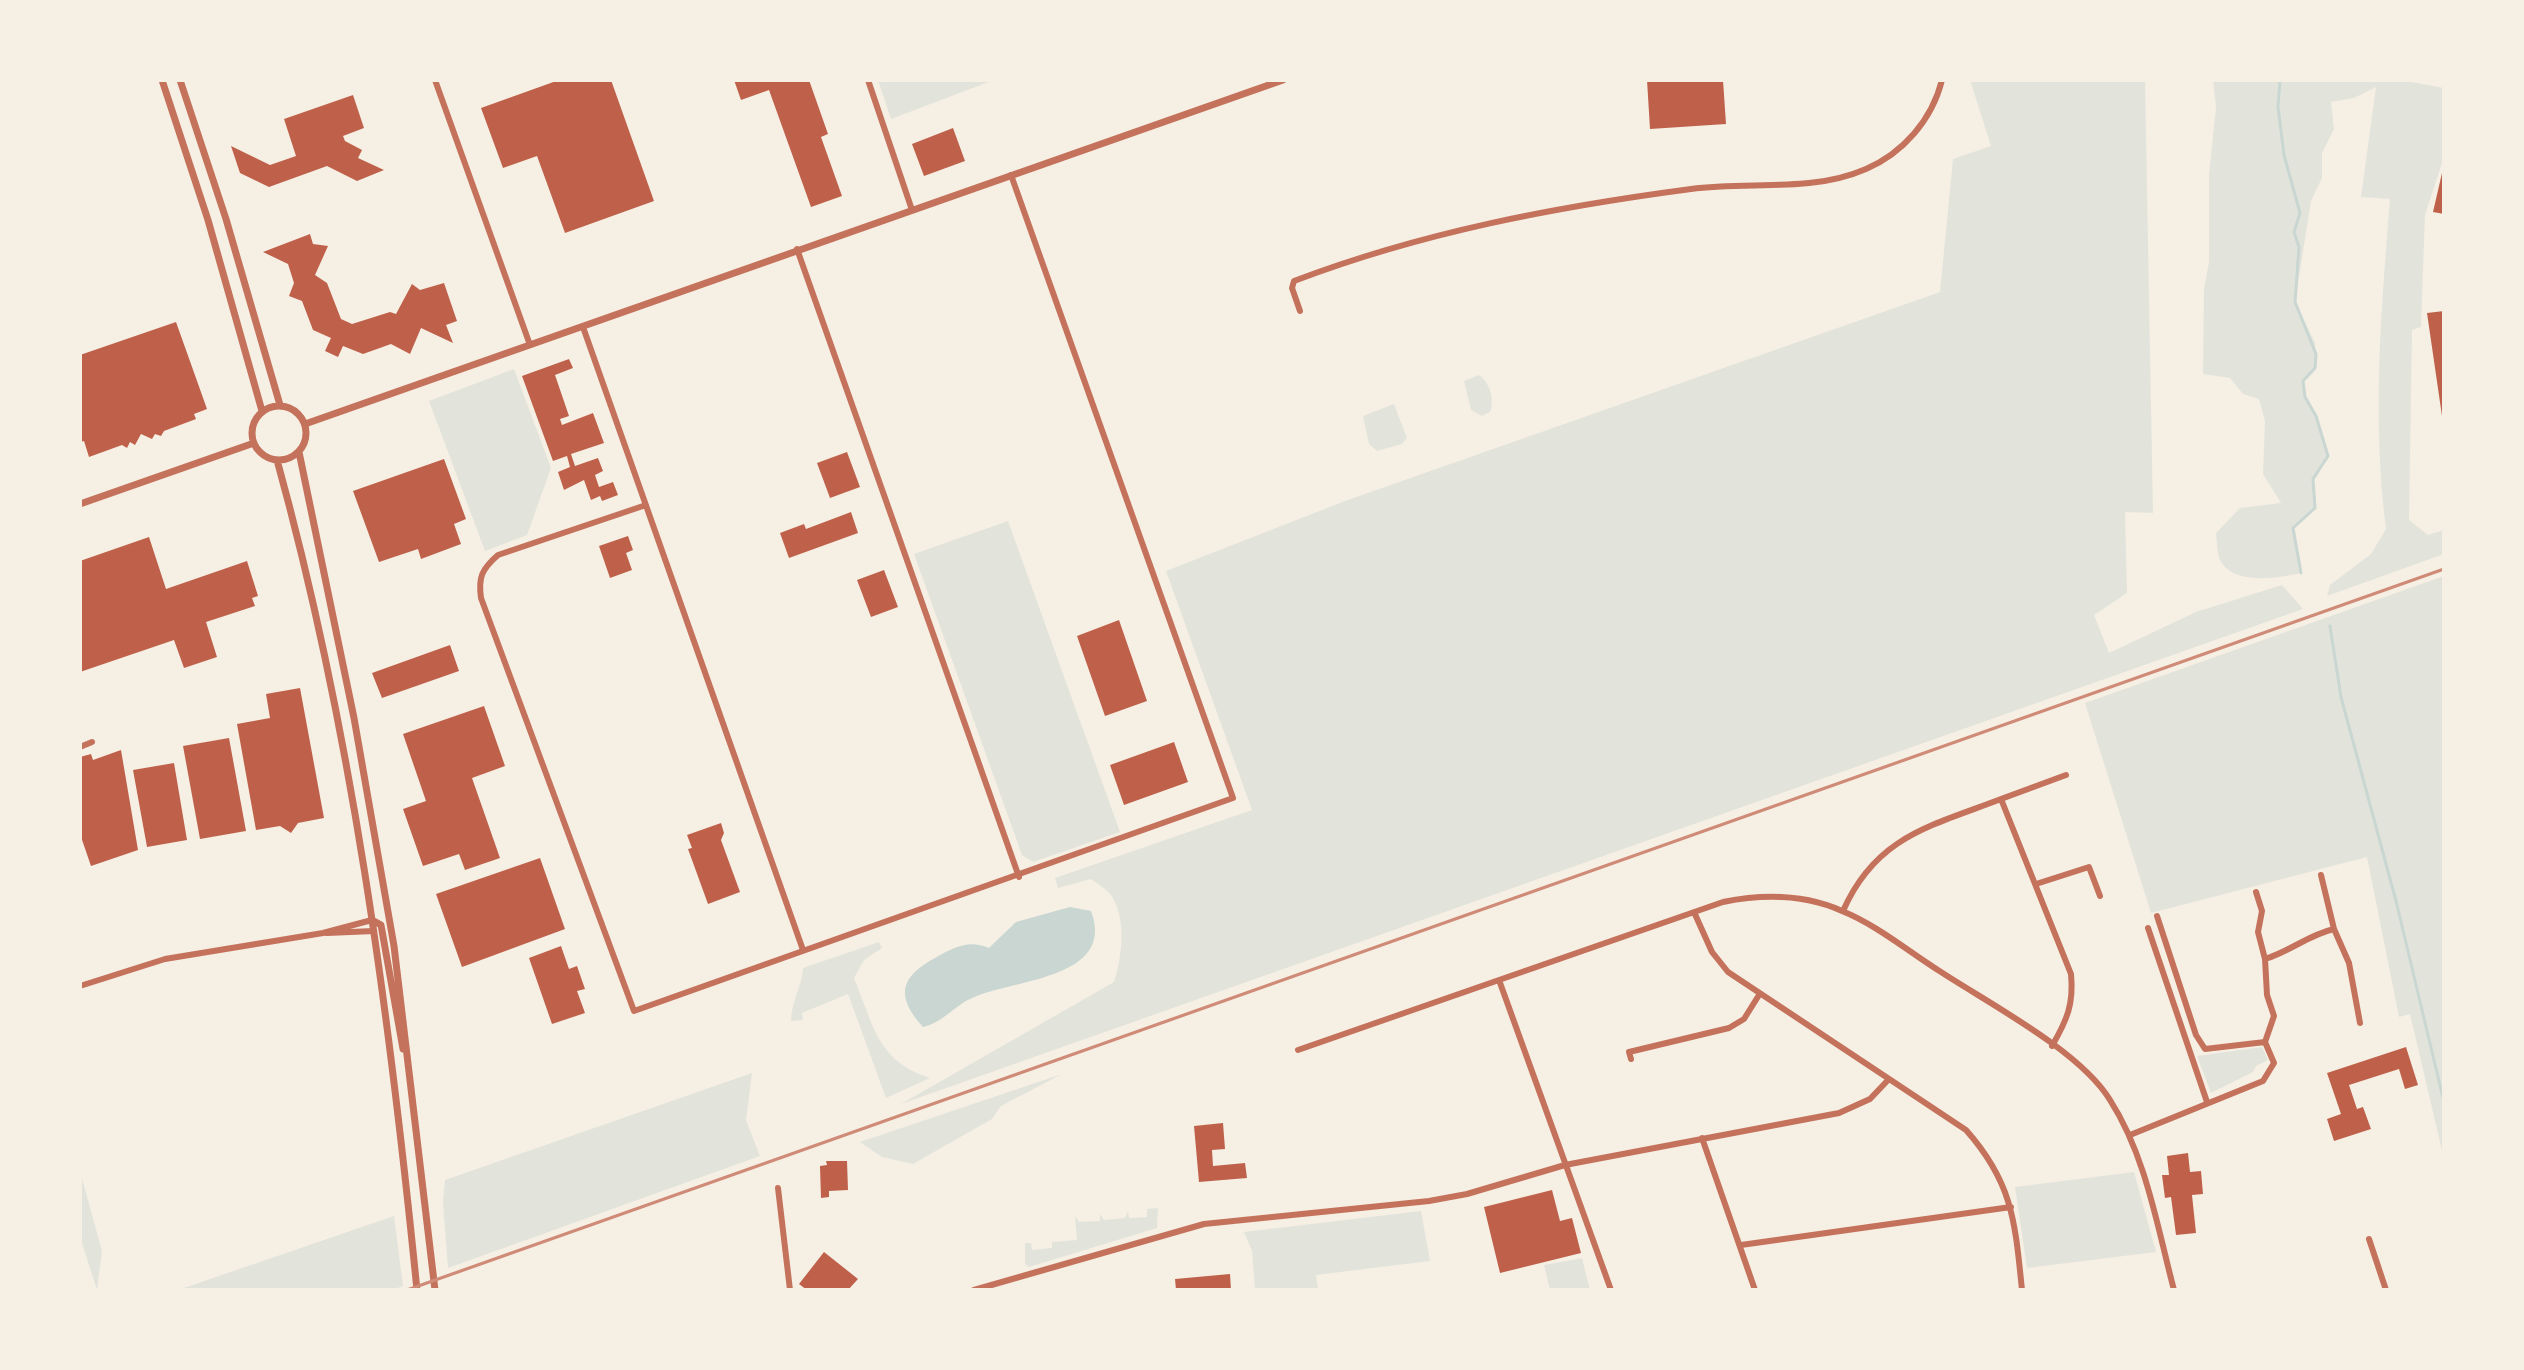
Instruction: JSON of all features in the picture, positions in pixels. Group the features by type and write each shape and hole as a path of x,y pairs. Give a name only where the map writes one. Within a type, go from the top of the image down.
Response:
{"street":[{"path":"162,80 213,235 262,411"},
{"path":"180,80 226,219 280,405"},
{"path":"435,80 530,345"},
{"path":"868,80 912,210"},
{"path":"305,424 1283,80"},
{"path":"1300,311 1292,288 1294,281 1444,232 1504,218 1694,189 1840,179 1866,169 1901,148 1920,127 1942,80"},
{"path":"646,505 498,555 483,567 479,582 481,598 634,1011 1019,877 1233,798 1011,175"},
{"path":"797,249 1019,877"},
{"path":"583,327 803,950"},
{"path":"299,452 277,460 263,455 254,443 252,426 262,411 280,405 295,411 305,424 306,439 299,452 354,718 388,913 416,1113 435,1290"},
{"path":"80,504 254,443"},
{"path":"277,460 338,722 374,931 417,1290"},
{"path":"80,747 92,742"},
{"path":"1843,911 1861,876 1894,843 1916,831 2066,775"},
{"path":"2001,799 2071,974 2074,996 2070,1015 2052,1046"},
{"path":"2036,884 2089,867 2100,896"},
{"path":"2321,875 2334,929 2349,963 2360,1023"},
{"path":"2130,1135 2263,1081 2274,1063 2265,1042 2274,1016 2267,995 2265,959 2258,932 2262,911 2256,892"},
{"path":"1298,1050 1694,912 1751,896 1783,896 1843,911 2052,1046 2099,1085 2130,1135 2174,1290"},
{"path":"1694,912 1712,952 1728,972 1966,1130 1989,1156 2004,1183 2011,1207 2022,1290"},
{"path":"323,933 374,931 388,913"},
{"path":"2157,916 2196,1035 2205,1049 2265,1042"},
{"path":"80,986 165,959 323,933 372,920 381,925"},
{"path":"381,925 416,1113"},
{"path":"2148,928 2207,1102"},
{"path":"2265,959 2296,949 2310,935 2334,929"},
{"path":"1499,980 1611,1290"},
{"path":"1631,1059 1629,1052 1729,1028 1744,1019 1759,995"},
{"path":"974,1290 1204,1224 1429,1201 1467,1194 1565,1165 1839,1113 1870,1099 1889,1079"},
{"path":"1702,1138 1755,1290"},
{"path":"778,1188 790,1290"},
{"path":"1741,1245 2011,1207"},
{"path":"2369,1239 2386,1290"}],"shaded area":[{"path":"878,80 994,80 891,119"},
{"path":"1970,80 2145,80 2153,513 2125,512 2127,593 2094,615 2109,653 2196,612 2282,585 2303,609 901,1104 1114,982 1122,938 1119,915 1111,895 1091,879 1058,888 1055,878 1252,810 1166,571 1345,501 1940,292 1953,159 1991,146"},
{"path":"2213,80 2401,80 2444,88 2444,157 2425,215 2421,327 2412,330 2409,520 2428,535 2444,530 2444,554 2327,596 2330,585 2371,554 2386,529 2379,405 2390,199 2361,197 2376,87 2354,98 2331,102 2334,129 2322,153 2322,178 2311,201 2295,302 2315,343 2315,368 2303,381 2305,397 2316,416 2328,456 2313,479 2315,508 2293,528 2301,573 2257,578 2235,574 2227,568 2219,557 2216,533 2240,508 2281,503 2263,474 2265,421 2259,399 2243,394 2230,378 2203,374 2204,289 2209,262 2209,175 2216,107"},
{"path":"514,369 551,468 527,535 485,551 429,401"},
{"path":"1479,375 1489,387 1492,397 1490,412 1482,416 1471,410 1464,381"},
{"path":"1394,404 1407,438 1402,444 1377,451 1369,444 1363,416"},
{"path":"1008,521 1120,832 1033,862 1022,855 914,554"},
{"path":"2444,576 2444,1159 2410,1014 2399,1017 2367,857 2151,913 2085,703"},
{"path":"1070,907 1091,911 1095,934 1089,951 1075,964 1033,981 970,999 930,1025 923,1027 914,1016 905,997 905,988 914,972 923,965 961,946 974,944 989,948 1016,922"},
{"path":"879,942 882,948 864,960 854,978 873,1026 888,1052 912,1071 930,1078 886,1098 848,994 802,1013 803,1020 791,1021 803,968"},
{"path":"2262,1047 2268,1060 2256,1066 2253,1072 2211,1093 2197,1056"},
{"path":"752,1073 746,1120 760,1156 448,1268 443,1203 445,1180"},
{"path":"1062,1074 1001,1106 992,1119 913,1164 882,1157 860,1142"},
{"path":"80,1171 102,1251 97,1290 80,1237"},
{"path":"2134,1172 2156,1252 2027,1268 2015,1187"},
{"path":"1158,1208 1157,1228 1029,1267 1025,1264 1025,1243 1031,1243 1032,1250 1052,1248 1052,1242 1077,1240 1075,1216 1079,1222 1100,1221 1100,1214 1104,1220 1125,1218 1128,1211 1129,1218 1147,1217 1147,1209"},
{"path":"1421,1211 1430,1261 1316,1275 1318,1290 1255,1290 1252,1251 1244,1232"},
{"path":"394,1216 403,1286 392,1290 178,1290"},
{"path":"1582,1258 1590,1290 1550,1290 1544,1265"}],"building":[{"path":"559,80 611,80 654,201 565,233 537,156 503,168 481,108"},
{"path":"734,80 809,80 828,134 821,137 842,196 811,207 769,90 741,100"},
{"path":"1647,80 1723,80 1726,124 1650,129"},
{"path":"353,95 364,128 343,136 345,141 362,150 358,158 384,170 357,181 327,166 269,187 240,173 231,146 270,165 296,156 284,119"},
{"path":"953,128 965,161 924,176 912,144"},
{"path":"2444,174 2444,214 2433,212"},
{"path":"310,234 313,244 328,246 315,275 327,283 341,319 352,324 390,312 396,314 412,284 420,290 444,283 457,321 446,325 453,343 421,328 410,354 391,344 363,354 343,346 338,357 325,351 331,338 313,330 302,301 289,296 294,283 288,264 263,252"},
{"path":"2444,311 2444,415 2442,416 2427,313"},
{"path":"176,322 207,409 194,414 196,419 164,431 161,436 155,434 152,439 141,434 135,445 130,442 127,448 122,445 89,457 84,441 80,442 80,355"},
{"path":"569,359 573,368 555,375 569,416 560,419 562,425 593,413 604,443 571,454 575,466 598,458 603,471 595,475 599,487 613,482 618,495 602,501 600,496 591,500 584,480 564,490 558,472 570,467 567,456 553,461 522,376"},
{"path":"847,452 860,487 830,498 817,463"},
{"path":"444,459 466,519 454,524 461,544 421,559 418,549 379,562 353,491"},
{"path":"851,512 858,533 789,558 780,533 804,524 806,529"},
{"path":"628,536 633,550 626,553 632,570 610,578 599,546"},
{"path":"149,537 166,589 247,561 258,596 252,598 255,606 206,622 217,657 184,668 174,640 80,672 80,561"},
{"path":"884,570 898,607 871,617 857,580"},
{"path":"1119,620 1147,701 1105,716 1077,636"},
{"path":"450,645 459,671 382,698 372,673"},
{"path":"300,688 324,818 298,823 291,833 280,826 256,830 237,724 270,718 266,694"},
{"path":"484,706 505,766 472,778 500,858 465,870 459,854 423,866 403,809 426,801 403,734"},
{"path":"229,738 246,831 200,839 183,746"},
{"path":"1174,742 1188,782 1124,805 1110,765"},
{"path":"121,750 138,850 91,866 80,834 80,757 91,754 93,760"},
{"path":"174,763 187,840 147,847 133,770"},
{"path":"721,823 724,833 721,840 740,892 708,904 688,849 692,848 687,835"},
{"path":"540,858 565,929 462,967 436,894"},
{"path":"561,946 569,969 577,966 585,989 577,991 585,1013 552,1024 529,958"},
{"path":"2406,1047 2418,1085 2405,1089 2399,1069 2349,1085 2357,1109 2363,1107 2371,1129 2334,1141 2327,1119 2341,1114 2327,1073"},
{"path":"1223,1123 1225,1149 1212,1150 1213,1166 1245,1163 1247,1178 1199,1182 1194,1126"},
{"path":"2188,1153 2190,1172 2201,1171 2203,1194 2192,1195 2196,1233 2176,1235 2171,1197 2165,1198 2162,1175 2169,1175 2167,1156"},
{"path":"826,1161 847,1161 848,1190 829,1191 829,1197 821,1198 820,1166 827,1165"},
{"path":"1552,1190 1560,1221 1572,1218 1581,1253 1500,1273 1484,1207"},
{"path":"824,1252 858,1279 848,1290 807,1290 799,1284"},
{"path":"1230,1274 1231,1290 1176,1290 1175,1279"}],"waterway":[{"path":"2280,80 2278,107 2284,155 2300,213 2294,232 2299,247 2295,302 2316,354 2315,368 2303,381 2305,397 2316,416 2328,456 2313,479 2315,508 2293,528 2301,573"},
{"path":"2330,626 2341,697 2396,901 2444,1102"}],"railway":[{"path":"407,1290 2444,569"}]}
